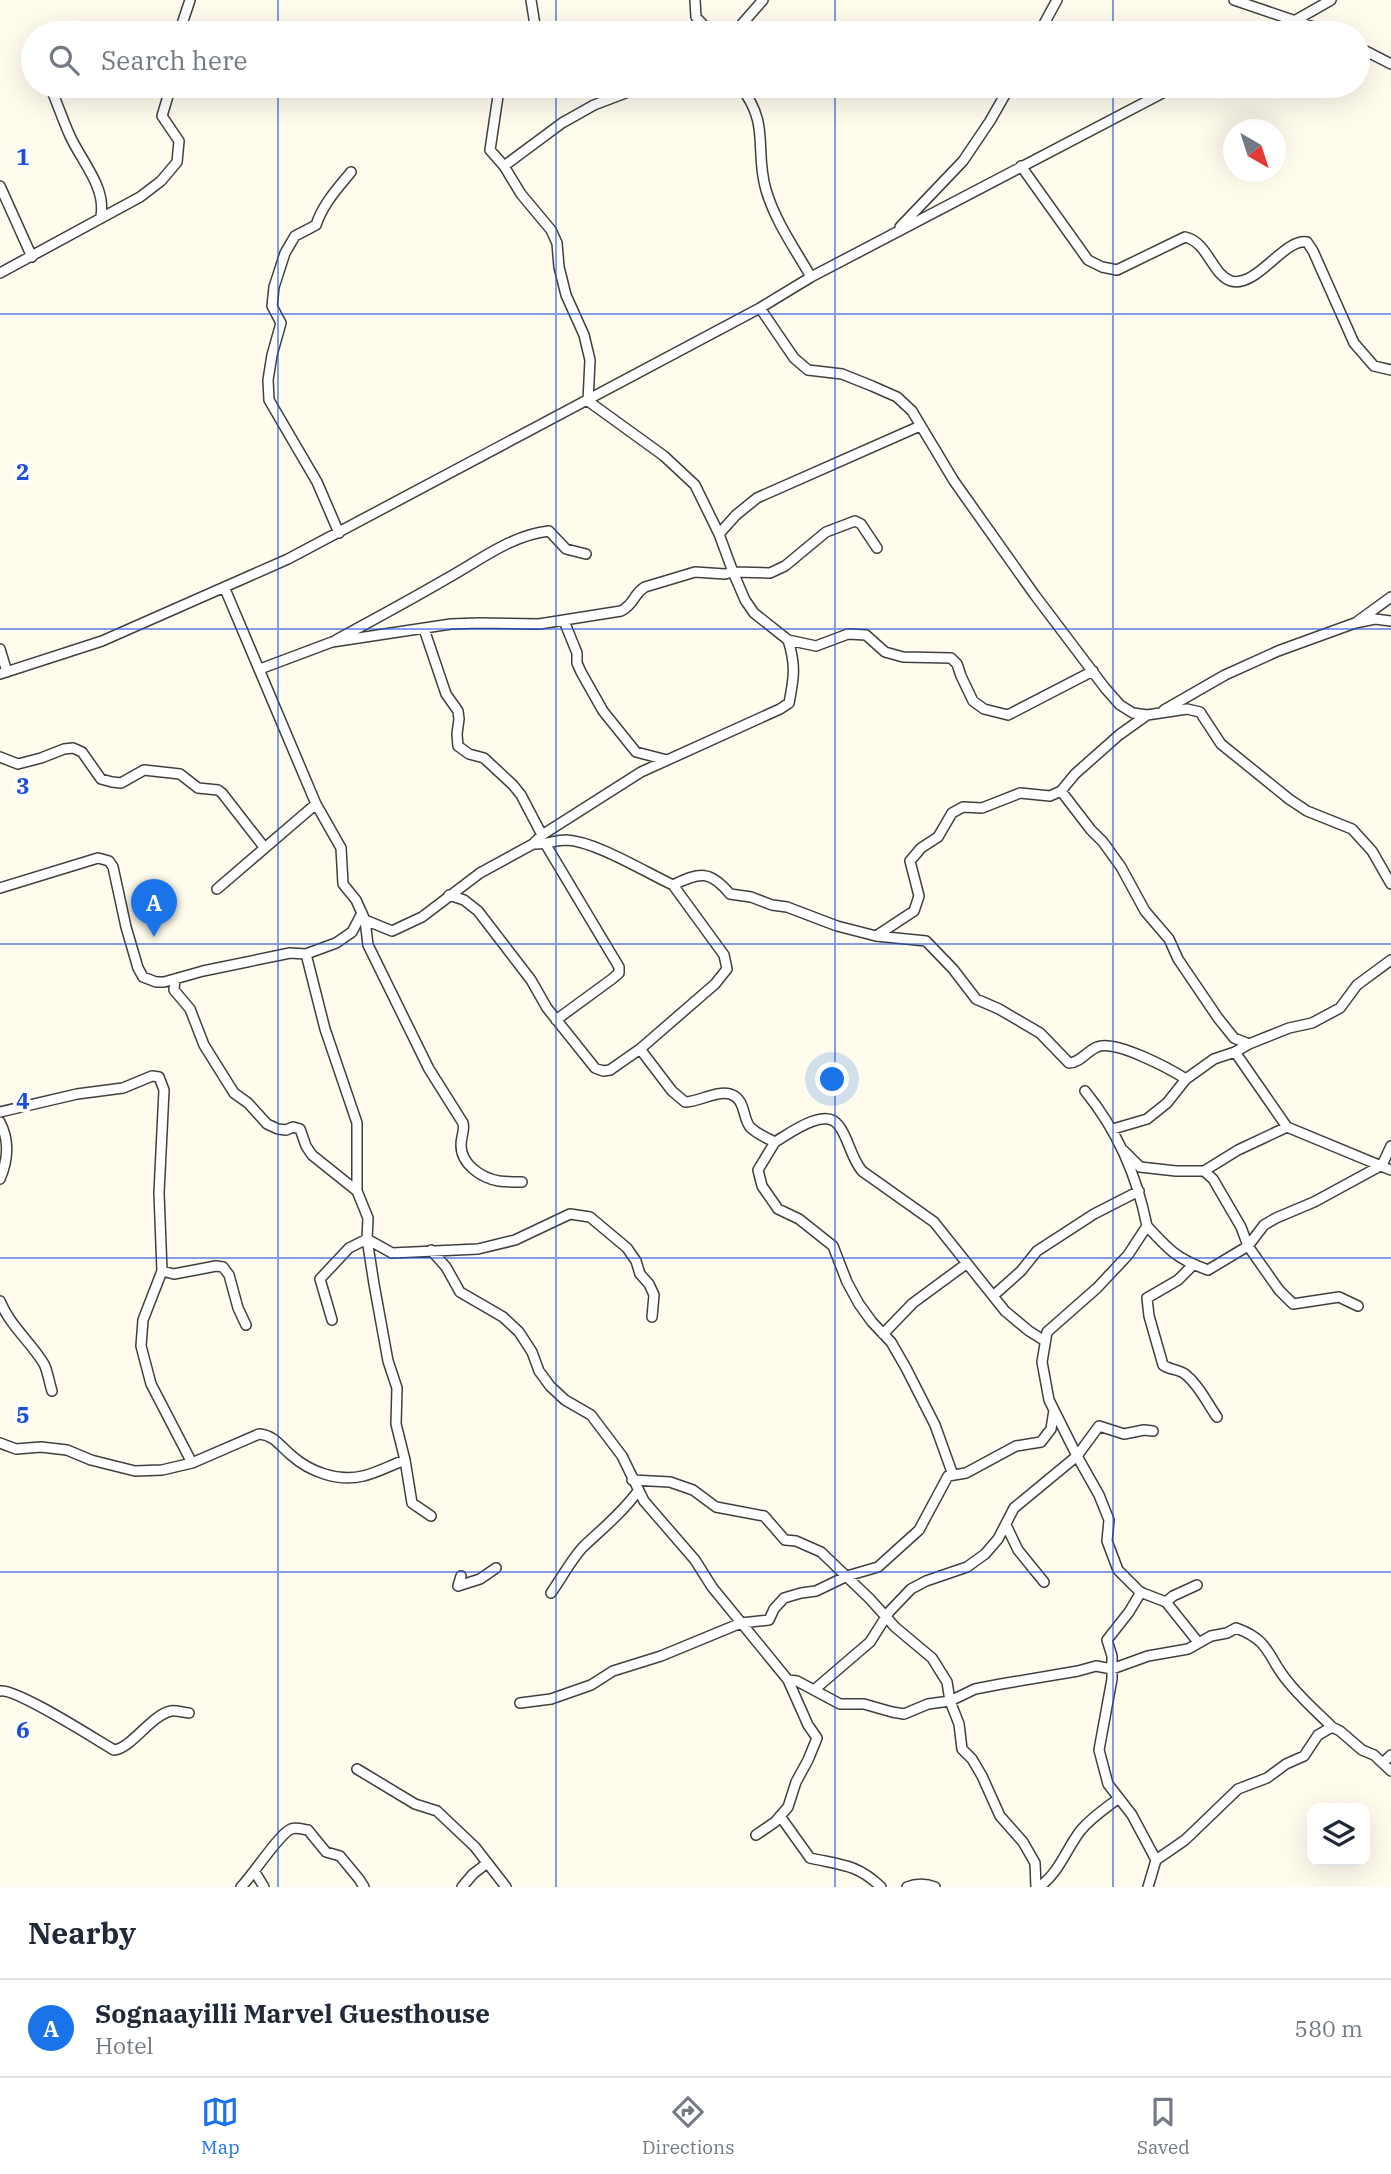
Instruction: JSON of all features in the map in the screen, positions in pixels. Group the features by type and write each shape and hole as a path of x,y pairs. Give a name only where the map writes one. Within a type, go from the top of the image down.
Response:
{"street":[{"path":"183,21 190,0"},
{"path":"531,0 534,21"},
{"path":"695,0 696,17 700,21"},
{"path":"745,21 763,0"},
{"path":"1046,21 1057,0"},
{"path":"1234,0 1296,20 1331,0"},
{"path":"1370,53 1391,64"},
{"path":"55,98 71,138 95,181 102,208 101,216"},
{"path":"0,273 139,197 161,181 177,162 179,141 162,116 167,98"},
{"path":"498,98 490,150 551,230 557,243 559,267 566,295 584,335 590,360 589,401"},
{"path":"504,166 562,123 612,98"},
{"path":"749,98 760,122 765,187 783,229 811,277"},
{"path":"894,233 962,161 1003,98"},
{"path":"0,649 4,673 102,641 288,559 589,401 760,308 811,277 1153,98"},
{"path":"1021,166 1088,260 1102,267 1116,270 1185,237 1197,242 1224,277 1233,282 1263,268 1301,241 1307,242 1354,342 1374,366 1391,370"},
{"path":"340,533 317,482 269,400 268,380 281,323 272,306 274,287 285,253 295,236 316,225 331,196 351,172"},
{"path":"0,186 32,257"},
{"path":"760,308 794,358 808,370 842,374 897,397 912,411 954,481 1034,594 1120,705 1133,713 1147,715 1186,709 1200,712 1221,744 1289,799 1307,811 1352,829 1372,851 1391,884"},
{"path":"589,401 664,456 695,485 719,534 745,600 754,613 788,640 816,646 848,634 866,635 885,652 903,657 951,658 957,664 973,701 984,709 1008,715 1093,671"},
{"path":"719,534 736,515 757,498 920,426"},
{"path":"332,642 465,623 539,624 621,611 633,603 638,592 645,587 695,572 770,573 785,566 826,532 855,521 861,524 877,548"},
{"path":"260,669 332,642 487,554 532,533 549,531 566,549 586,554"},
{"path":"225,589 316,804 341,848 343,884 356,900 374,957 429,1069 463,1123 463,1157 471,1168 497,1181 522,1182"},
{"path":"1355,623 1391,597"},
{"path":"1160,712 1225,675 1257,661 1355,623 1375,619 1391,621"},
{"path":"564,621 577,653 577,663 603,711 636,752 669,760"},
{"path":"424,629 446,694 458,711 458,746 469,754 484,758 513,785 542,835"},
{"path":"363,917 392,931 422,917 480,873 533,844 542,835 641,772 780,709 789,703 794,661 788,640"},
{"path":"876,936 914,911 919,896 910,860 921,848 938,837 952,813 963,807 982,808 1020,793 1050,796 1061,791 1075,774 1119,735 1147,715"},
{"path":"0,757 18,764 73,748 82,752 101,779 112,782 121,783 144,770 180,774 198,788 218,790 222,793 264,847"},
{"path":"1061,791 1121,867 1145,911 1168,939 1178,959 1218,1018 1234,1038 1250,1044"},
{"path":"217,889 316,804"},
{"path":"449,895 464,900 478,911 530,979 556,1020 596,1068 603,1070 616,1067 715,984 727,970 724,955 673,885 584,844 564,840 546,845 533,844"},
{"path":"546,845 619,967 619,973 612,979 556,1020"},
{"path":"0,888 105,858 113,867 126,927 143,976 156,982 290,953 306,954 335,943 352,932 363,917"},
{"path":"673,885 685,879 708,875 719,881 730,894 787,907 836,926 876,936 926,942 953,969 976,999 1040,1033 1069,1063 1076,1063 1099,1046 1111,1045 1163,1065 1186,1079"},
{"path":"306,954 325,1029 357,1123 357,1191 368,1218 367,1239 388,1361 397,1388 396,1424 412,1503 431,1516"},
{"path":"1113,1129 1147,1119 1167,1102 1186,1079 1214,1059 1289,1028 1312,1023 1340,1008 1357,985 1391,960"},
{"path":"175,979 174,990 190,1009 204,1045 234,1093 248,1103 267,1124 278,1129 300,1129 312,1155 357,1191"},
{"path":"640,1049 672,1091 685,1102 696,1102 717,1094 731,1094 742,1103 748,1125 775,1142"},
{"path":"1236,1052 1287,1127 1387,1168"},
{"path":"0,1112 77,1094 124,1088 152,1076 159,1077 164,1090 159,1193 162,1271 143,1320 141,1346 151,1384 192,1463"},
{"path":"1085,1091 1101,1111 1124,1151 1139,1191 1147,1226 1171,1253 1208,1270 1248,1246 1264,1225 1276,1218 1387,1168"},
{"path":"953,1475 935,1425 906,1368 891,1342 859,1304 833,1246 799,1219 778,1209 762,1186 758,1170 775,1142 822,1117 832,1119 839,1126 855,1162 862,1171 934,1223 1018,1323 1045,1341"},
{"path":"0,1122 8,1155 0,1179"},
{"path":"1124,1151 1140,1167 1204,1171 1238,1150 1287,1127"},
{"path":"1387,1168 1391,1146"},
{"path":"1204,1171 1213,1180 1241,1227 1248,1246 1279,1290 1293,1304 1339,1297 1358,1306"},
{"path":"993,1296 1021,1272 1037,1251 1094,1214 1139,1191"},
{"path":"367,1239 392,1253 478,1249 515,1240 570,1214 590,1217 626,1248 636,1261 640,1274 654,1295 652,1317"},
{"path":"1147,1226 1128,1255 1097,1288 1047,1332 1042,1362 1049,1400 1109,1520 1107,1541 1118,1570 1141,1592 1166,1602 1198,1642"},
{"path":"332,1320 320,1279 349,1248 367,1239"},
{"path":"431,1250 446,1267 460,1292 503,1317 519,1332 550,1387 565,1400 591,1415 622,1456 638,1491 652,1511 695,1560 712,1587 788,1680 808,1725 817,1738 796,1782 788,1807 756,1835"},
{"path":"883,1334 914,1304 966,1264"},
{"path":"1193,1265 1178,1280 1147,1298 1149,1316 1163,1365 1181,1371 1192,1380 1217,1418"},
{"path":"162,1271 174,1275 223,1267 229,1275 237,1308 246,1325"},
{"path":"0,1301 11,1321 45,1366 52,1391"},
{"path":"520,1703 551,1699 591,1685 613,1671 661,1656 741,1623 769,1620 784,1598 816,1591 847,1576 878,1567 919,1530 948,1476 966,1473 1016,1446 1041,1443 1051,1429 1054,1410"},
{"path":"814,1690 870,1642 886,1616 911,1589 967,1567 985,1554 998,1539 1014,1508 1077,1456 1099,1426 1124,1434 1153,1431"},
{"path":"0,1443 16,1448 68,1450 91,1460 135,1471 162,1470 192,1463 259,1434 267,1435 278,1442 292,1456 309,1467 342,1479 364,1476 405,1460"},
{"path":"632,1479 670,1482 693,1490 716,1507 764,1517 785,1540 796,1541 821,1552 895,1627 932,1658 947,1682 950,1701 959,1724 962,1749 982,1776 1000,1816 1023,1842 1035,1863 1037,1887"},
{"path":"551,1593 583,1548 638,1491"},
{"path":"1006,1525 1018,1550 1044,1582"},
{"path":"461,1576 458,1586 480,1579 496,1568"},
{"path":"1166,1602 1197,1585"},
{"path":"1141,1592 1107,1640 1112,1656 1112,1669 1099,1750 1108,1784 1132,1815 1156,1860"},
{"path":"788,1680 797,1681 840,1704 864,1704 904,1714 928,1704 950,1701 975,1689 1096,1666 1112,1669 1148,1656 1188,1649 1211,1636 1236,1628 1251,1634 1268,1648 1290,1685 1332,1727 1362,1750 1374,1755 1391,1771"},
{"path":"0,1691 5,1690 25,1698 114,1750 121,1749 151,1723 171,1711 189,1713"},
{"path":"1149,1887 1156,1860 1192,1833 1238,1789 1267,1778 1304,1756 1318,1735 1332,1727"},
{"path":"1382,1763 1391,1755"},
{"path":"357,1769 415,1804 437,1811 475,1847 506,1887"},
{"path":"1037,1887 1056,1871 1079,1832 1119,1798"},
{"path":"780,1816 810,1858 855,1867 881,1887"},
{"path":"241,1887 283,1834 293,1828 308,1830 326,1852 340,1856 364,1887"},
{"path":"463,1887 473,1874 486,1864"},
{"path":"255,1872 264,1887"},
{"path":"906,1887 915,1884 935,1887"}],"place":[{"name":"Sognaayilli Marvel Guesthouse","path":"154,937"}]}
